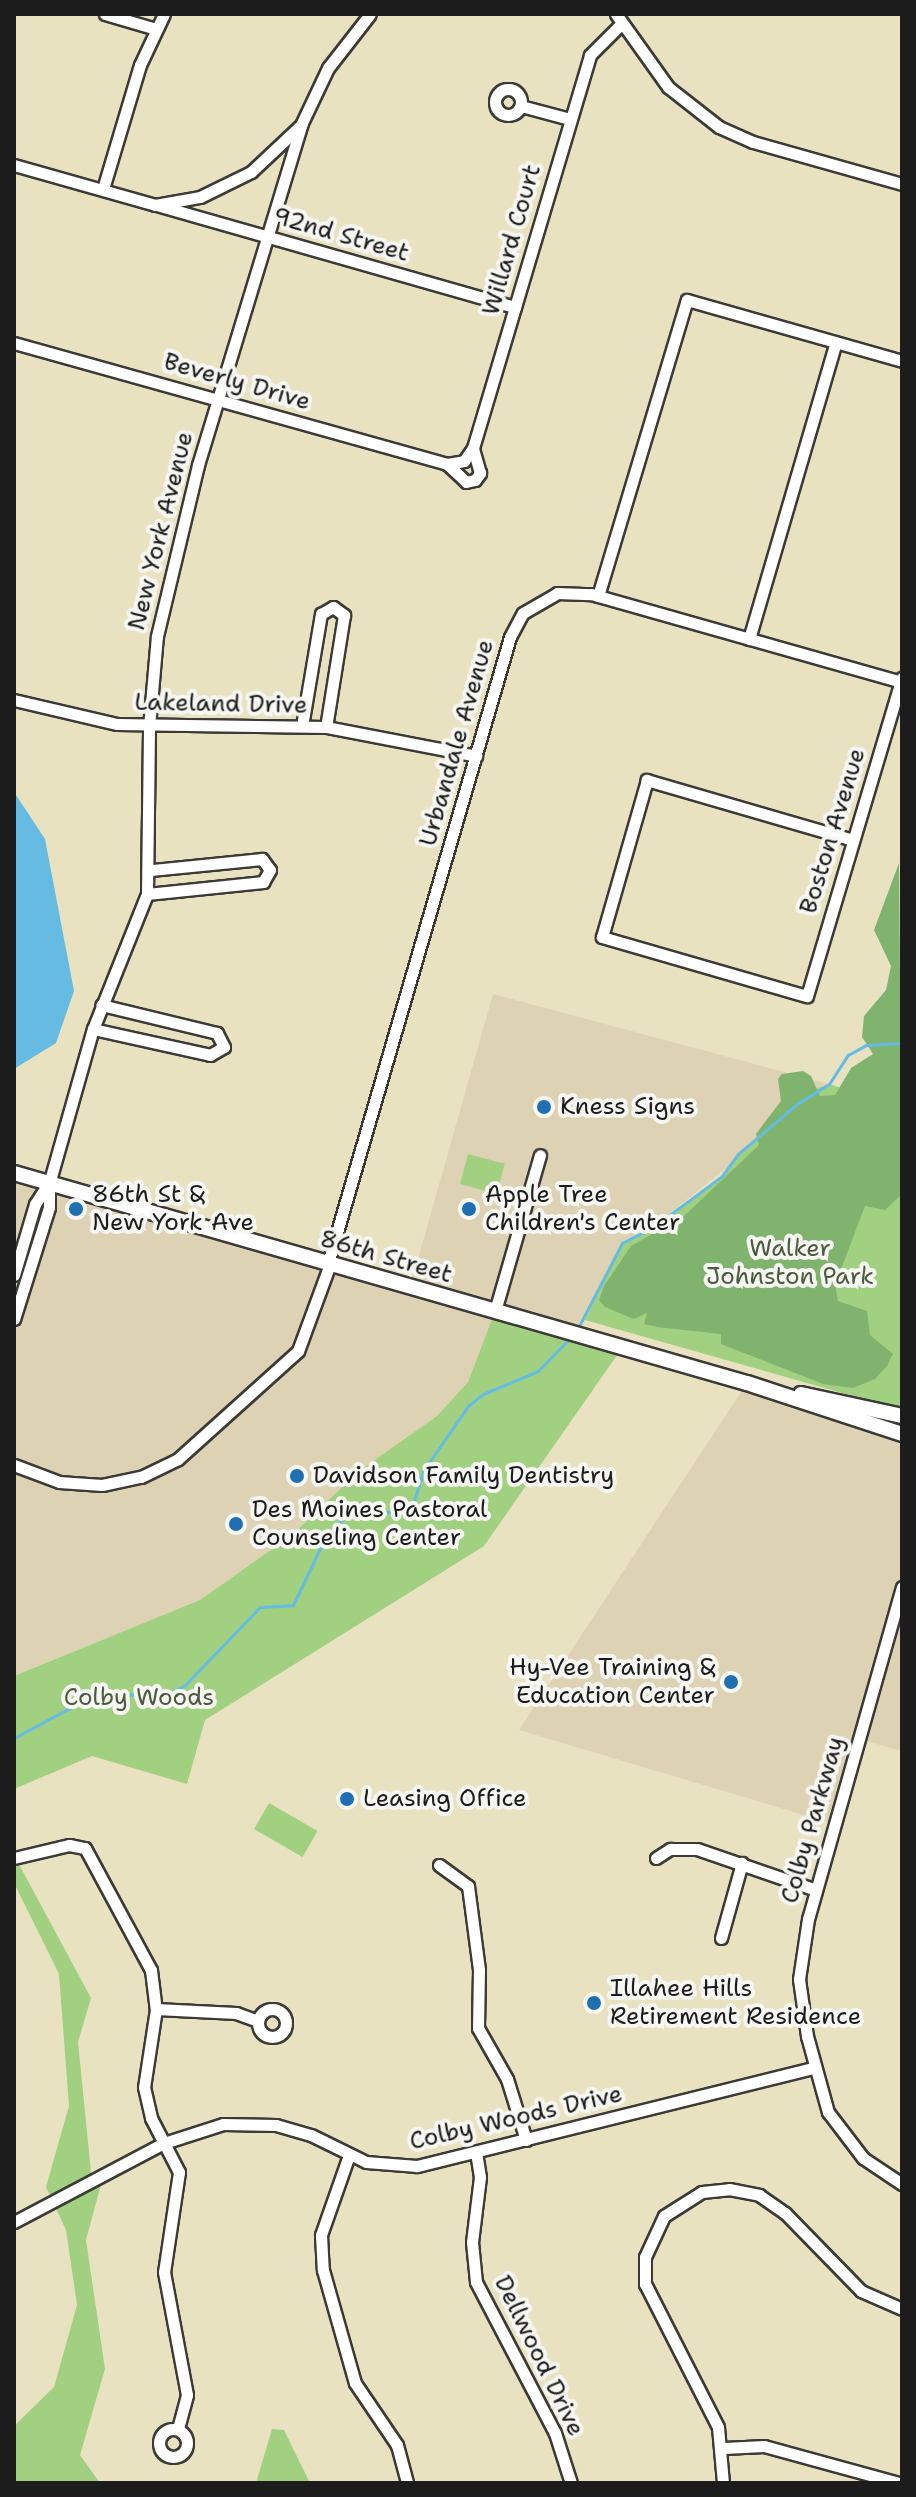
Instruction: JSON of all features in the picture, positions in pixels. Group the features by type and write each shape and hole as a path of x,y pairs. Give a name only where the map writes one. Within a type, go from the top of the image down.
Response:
{"main road":[{"name":"86th Street","path":"14,1173 747,1383 902,1434"},
{"name":"86th Street","path":"747,1383 902,1416"}],"street":[{"path":"105,14 156,29"},
{"path":"103,189 156,29 164,14"},
{"path":"155,205 200,197 232,183 269,158 301,125 328,68 370,14"},
{"path":"619,19 668,87 719,127 753,142 902,184"},
{"name":"Willard Court","path":"475,480 480,473 473,448 570,119 590,55 619,19"},
{"path":"521,106 570,119"},
{"name":"New York Avenue","path":"14,1319 49,1207 49,1184 93,1029 147,894 151,870 149,727 157,636 171,565 265,236 301,125"},
{"name":"92nd Street","path":"14,165 515,307"},
{"path":"598,596 687,300 902,361"},
{"path":"749,639 836,342"},
{"name":"Beverly Drive","path":"14,343 447,464 466,482 475,480"},
{"path":"447,464 464,461 473,448"},
{"name":"Urbandale Avenue","path":"14,1465 59,1482 102,1485 141,1477 178,1459 298,1351 329,1264 510,637 523,613 557,593 598,596 902,680"},
{"path":"302,726 321,614 333,607 344,615 326,727"},
{"name":"Boston Avenue","path":"853,840 647,780 602,937 807,996 902,680"},
{"name":"Lakeland Drive","path":"14,700 76,718 149,727 199,722 326,727 476,756"},
{"path":"147,894 263,882 270,870 262,859 151,870"},
{"path":"93,1029 210,1055 224,1047 217,1033 101,1005"},
{"path":"495,1311 540,1155"},
{"name":"New York Avenue","path":"14,1275 35,1204 49,1184"},
{"name":"Colby Parkway","path":"902,1587 816,1890 799,1979 814,2068 828,2112 850,2145 902,2184"},
{"path":"14,1858 69,1845 85,1848 151,1970 156,2009 144,2087 164,2143 179,2172 164,2272 187,2395 178,2429"},
{"path":"656,1858 670,1849 697,1849 816,1890"},
{"path":"721,1938 742,1863"},
{"path":"439,1865 468,1886 479,1970 478,2028 507,2079 526,2140"},
{"path":"156,2009 236,2013 258,2021"},
{"name":"Colby Woods Drive","path":"14,2222 164,2143 204,2128 258,2122 311,2135 349,2155 391,2167 417,2166 814,2068"},
{"name":"Dellwood Drive","path":"476,2152 480,2177 472,2242 476,2282 555,2433 571,2483"},
{"path":"349,2155 321,2235 323,2270 355,2383 397,2445 407,2483"},
{"path":"723,2483 724,2448 718,2427 645,2284 649,2240 664,2216 702,2192 729,2189 759,2195 785,2213 861,2291 902,2309"},
{"path":"724,2448 764,2446 899,2483"}],"shaded area":[{"path":"493,994 829,1084 652,1228 599,1288 574,1334 495,1311 468,1382 437,1416 359,1471 292,1535 200,1600 14,1676 14,1174 410,1287"},
{"path":"747,1383 902,1434 902,1751 859,1739 834,1824 519,1730"}],"green space":[{"name":"Walker Johnston Park","path":"899,863 902,1194 885,1210 865,1206 835,1285 838,1301 867,1311 870,1335 893,1354 887,1366 875,1379 853,1388 823,1384 721,1344 721,1334 644,1324 647,1313 634,1319 605,1307 599,1300 604,1286 631,1246 684,1216 759,1145 756,1134 781,1101 778,1079 782,1074 803,1071 811,1076 820,1096 835,1095 851,1068 873,1054 862,1037 864,1016 886,990 891,966 874,930"},
{"name":"Walker Johnston Park","path":"902,965 902,1410 585,1320 622,1243 652,1228 722,1176 738,1154 818,1088 829,1084 863,1095"},
{"path":"468,1154 505,1164 497,1194 460,1184"},
{"name":"Colby Woods","path":"495,1311 622,1348 484,1546 205,1720 187,1784 92,1756 14,1789 14,1676 200,1600 292,1535 359,1471 437,1416 468,1382"},
{"path":"269,1803 317,1831 302,1857 254,1829"},
{"path":"14,1855 91,1998 78,2042 92,2182 103,2177 86,2240 105,2369 80,2455 100,2483 14,2483 14,2426 54,2387 77,2305 66,2230 46,2187 69,2106 59,1974 14,1883"},
{"path":"272,2429 284,2430 310,2483 256,2483"}],"water":[{"path":"14,792 45,839 74,991 56,1043 14,1069"}],"waterway":[{"path":"578,1328 622,1243 652,1228 722,1176 738,1154 797,1104 829,1084 848,1055 866,1045 902,1043"},
{"path":"14,1738 94,1695 168,1694 184,1686 260,1607 293,1605 324,1540 339,1522 350,1514 405,1511 414,1501 423,1471 468,1406 483,1394 538,1371 571,1337"}],"place":[{"name":"Kness Signs","path":"544,1107"},
{"name":"86th St & New York Ave","path":"76,1209"},
{"name":"Apple Tree Children's Center","path":"469,1209"},
{"name":"Davidson Family Dentistry","path":"297,1476"},
{"name":"Des Moines Pastoral Counseling Center","path":"236,1524"},
{"name":"Hy-Vee Training & Education Center","path":"731,1682"},
{"name":"Leasing Office","path":"347,1799"},
{"name":"Illahee Hills Retirement Residence","path":"594,2003"}]}
